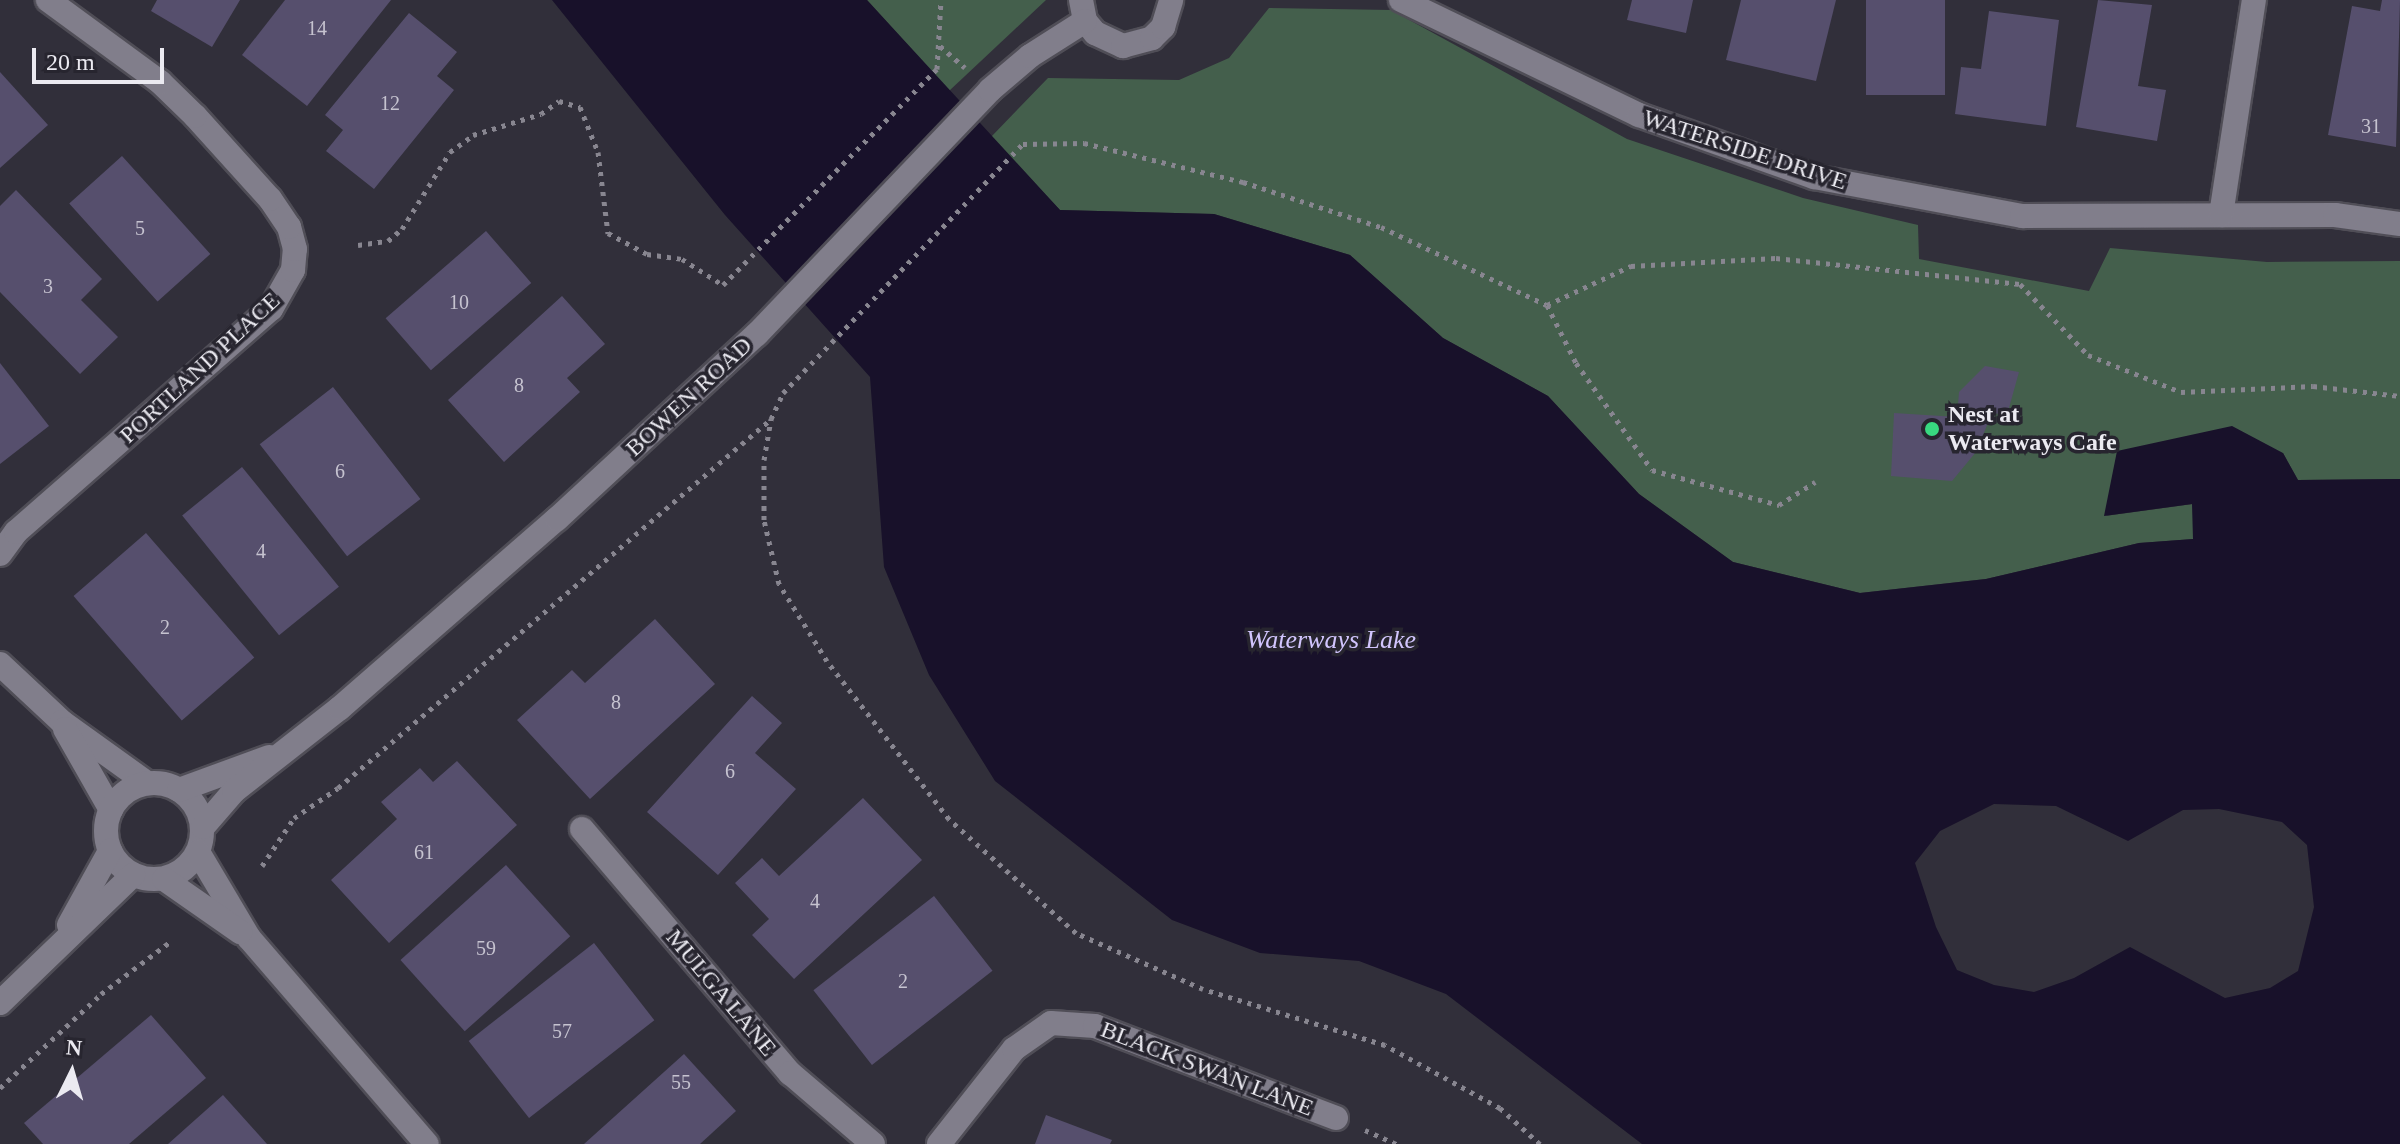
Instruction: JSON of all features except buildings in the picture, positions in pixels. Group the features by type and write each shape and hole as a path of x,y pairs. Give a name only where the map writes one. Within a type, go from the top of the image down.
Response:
{"street":[{"name":"PORTLAND PLACE","path":"0,554 16,532 271,309 293,270 289,227 195,116 160,82 48,0"},
{"path":"1083,10 1108,43 1138,45 1163,27 1171,0"},
{"name":"WATERSIDE DRIVE","path":"1401,0 1639,115 1814,177 2022,216 2335,215 2400,224"},
{"path":"2221,215 2254,0"},
{"name":"BOWEN ROAD","path":"203,827 275,756 330,716 533,540 757,334 990,90 1083,10"},
{"path":"0,664 62,722 147,783 179,790 191,800 203,827 198,852 190,864 164,879"},
{"path":"62,722 111,810"},
{"name":"BOWEN ROAD","path":"179,790 275,756"},
{"path":"59,945 110,851 107,823 111,810 120,797 147,783"},
{"name":"MULGA LANE","path":"582,829 790,1073 873,1144"},
{"path":"110,851 133,875 164,879 249,938"},
{"path":"198,852 249,938 427,1144"},
{"path":"0,1003 133,875"},
{"name":"BLACK SWAN LANE","path":"939,1144 1014,1049 1051,1023 1095,1026 1336,1118"}],"path":[{"path":"358,245 388,241 402,229 450,152 473,135 541,114 559,101 580,107 598,152 608,233 647,254 682,259 723,285 937,69 941,0"},
{"path":"939,45 967,70"},
{"path":"262,866 294,818 338,788 771,419 805,365 1023,144 1084,143 1243,182 1381,227 1547,305 1576,363 1652,470 1779,505 1815,482"},
{"path":"1547,305 1631,266 1776,258 1974,279 2020,284 2088,355 2181,392 2313,386 2400,396"},
{"path":"771,419 764,460 764,520 779,584 827,661 949,819 1076,933 1104,949 1203,989 1385,1045 1500,1108 1540,1144"},
{"path":"0,1088 101,994 171,941"}],"green space":[{"path":"867,0 1046,0 949,91"},
{"path":"1269,8 1391,10 1627,139 1803,198 1918,225 1919,259 2089,291 2110,248 2267,262 2400,261 2400,479 2298,480 2283,453 2105,516 2193,504 2194,539 2139,543 1986,579 1860,593 1733,562 1639,494 1548,396 1443,338 1350,255 1214,214 1060,210 991,137 1048,78 1179,80 1229,58"}],"water":[{"name":"Waterways Lake","path":"552,0 867,0 1060,210 1214,214 1350,255 1443,338 1548,396 1639,494 1733,562 1860,593 1986,579 2139,543 2193,539 2192,504 2104,516 2117,451 2232,426 2283,453 2298,480 2400,479 2400,1144 1642,1144 1446,994 1359,961 1260,953 1172,920 995,781 929,675 884,567 870,377 725,215","holes":["1994,804 2056,806 2128,841 2183,810 2219,809 2282,822 2307,845 2314,907 2298,971 2270,988 2225,998 2130,947 2074,978 2034,992 1994,985 1957,970 1936,927 1915,863 1940,831"]}],"place":[{"name":"Nest at Waterways Cafe","path":"1932,429"}]}
